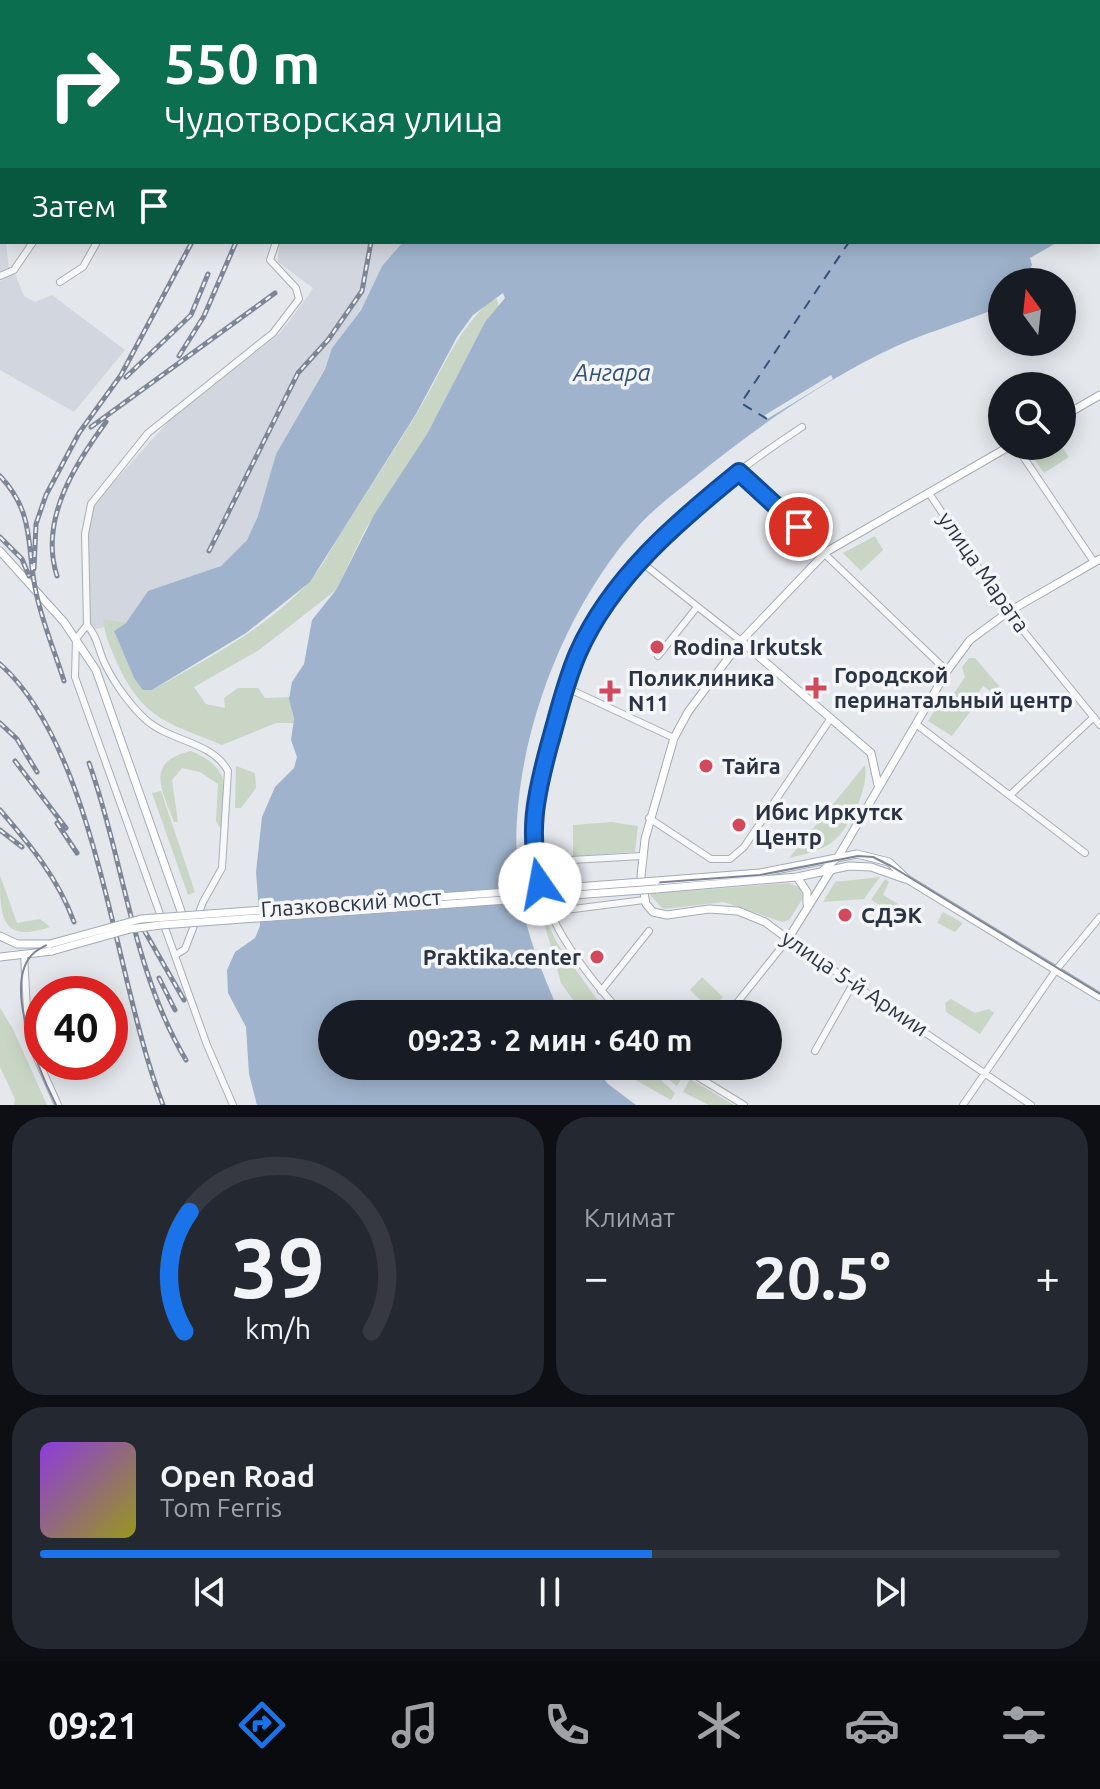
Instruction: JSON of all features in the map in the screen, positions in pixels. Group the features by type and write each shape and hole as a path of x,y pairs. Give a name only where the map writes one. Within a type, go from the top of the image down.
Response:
{"main road":[{"path":"1076,409 1100,395"},
{"path":"644,900 642,856 649,818 674,738 688,712 741,641 826,552 988,459"},
{"path":"0,551 35,586 96,670 182,914"},
{"path":"821,872 838,857 947,671 970,640 1008,612 1097,560"},
{"path":"741,641 871,753 878,773 876,793"},
{"path":"656,885 760,873 857,854 880,858 907,879 1100,997"},
{"path":"656,885 797,877 871,867 907,879"},
{"path":"788,939 831,870"},
{"path":"797,877 807,892 807,906"},
{"name":"Глазковский мост","path":"51,947 127,921 182,914 656,885"},
{"name":"Глазковский мост","path":"51,947 161,925 656,885"},
{"name":"улица 5-й Армии","path":"644,900 653,912 662,915 709,909 738,911 765,922 788,939"},
{"path":"0,936 34,946 51,947"},
{"path":"24,954 34,946"},
{"path":"0,957 51,947"}],"street":[{"path":"0,276 14,270 32,244"},
{"path":"60,282 83,267 96,244"},
{"path":"233,1105 207,1045 177,954 75,677 76,639 87,625 85,534 91,504 148,433 246,356 284,321 299,299 296,288 270,260 275,244"},
{"path":"609,1000 569,949 549,909 535,862 532,825 565,687 579,651 601,613 641,562 683,518 739,472 802,427"},
{"path":"1026,460 1097,560"},
{"path":"739,472 947,671"},
{"name":"улица Марата","path":"929,493 1008,612 1100,725"},
{"path":"641,562 741,641"},
{"path":"658,656 697,607"},
{"path":"87,625 94,633 105,664 148,722 213,753 228,771 222,868 203,902 185,949 177,954"},
{"path":"565,687 674,738"},
{"path":"1010,795 1094,717"},
{"path":"649,818 711,859 730,859 744,847 831,718"},
{"path":"916,724 1085,853"},
{"path":"535,862 642,856"},
{"path":"549,909 644,900"},
{"path":"963,1105 1056,970 1100,917"},
{"path":"601,991 649,931"},
{"path":"739,1000 788,939"},
{"name":"улица 5-й Армии","path":"788,939 986,1071 1031,1105"},
{"path":"24,954 28,1028 58,1105"},
{"path":"815,1051 853,984"},
{"path":"703,1080 744,1105"}],"shaded area":[{"path":"0,244 6,244 9,270 0,274"},
{"path":"279,244 401,244 382,266 361,309 332,348 325,368 276,454 258,516 247,540 221,566 164,587 126,623 90,630 87,533 95,503 168,422 280,333 313,288 278,262"},
{"path":"15,274 24,296 35,302 52,295 125,350 74,412 0,370 0,281"}],"green space":[{"path":"492,299 497,299 499,307 485,322 427,434 365,530 336,590 259,650 194,687 206,704 225,708 224,698 238,688 258,688 265,698 290,697 294,723 276,723 222,745 173,725 148,709 118,665 103,619 126,623 114,631 134,678 152,690 234,643 273,615 317,573 416,415 458,340"},
{"path":"1035,460 1064,460 1044,473"},
{"path":"875,536 883,550 861,571 843,553"},
{"path":"969,658 975,658 999,686 993,693 983,686 973,701 976,704 952,736 928,721 935,710 944,708 965,677 962,667"},
{"path":"191,751 214,765 224,782 222,831 216,821 218,784 200,772 182,768 172,780 178,822 174,822 169,810 160,778 162,769 167,762"},
{"path":"865,765 861,796 838,837 821,848 789,858"},
{"path":"236,766 255,773 256,788 241,808 235,808"},
{"path":"161,791 195,892 188,895 152,793"},
{"path":"611,822 638,826 635,852 573,856 573,825"},
{"path":"0,875 17,923 40,919 50,927 21,932 12,929 3,914"},
{"path":"880,877 864,899 823,902 835,882"},
{"path":"885,879 889,882 883,895 924,919 917,927 871,900"},
{"path":"789,883 801,888 803,898 789,920 782,922 724,902 663,909 649,894"},
{"path":"540,908 557,943 597,1000 573,1000 561,983"},
{"path":"943,912 963,923 955,932 937,923"},
{"path":"702,977 723,997 720,1000 700,1000 690,990"},
{"path":"951,999 975,1013 989,1009 994,1013 980,1034 946,1012 945,1003"},
{"path":"0,1008 24,1054 24,1080 36,1080 47,1105 14,1105 15,1099 0,1067"},
{"path":"635,1080 661,1080 675,1093 671,1100"},
{"path":"692,1080 734,1105 709,1105 683,1092"}],"water":[{"name":"Ангара","path":"401,244 1054,244 1030,258 1031,268 988,268 988,311 882,353 810,393 743,439 654,510 611,559 563,642 544,688 521,783 517,831 520,894 528,930 554,1000 318,1000 318,1080 605,1080 636,1105 257,1105 249,1074 246,1027 228,993 227,970 235,952 255,938 260,926 256,872 262,817 275,787 294,768 297,757 291,740 294,719 289,699 292,682 304,664 312,620 336,590 374,515 427,434 485,322 505,298 503,293 473,315 457,337 416,414 310,582 246,633 152,690 143,690 134,678 114,631 126,623 148,591 221,566 247,540 258,516 276,454 325,369 332,348 361,310 382,266"}],"pier":[{"path":"831,375 833,379 767,419 765,415"}],"ferry route":[{"path":"767,419 741,403 848,244"}],"tram line":[{"path":"56,1105 26,1027 21,983 25,965 35,952 56,941 137,921 760,875 858,856 873,857 1100,994"}],"railway":[{"path":"34,569 36,524 46,495 79,433 121,375 191,244"},
{"path":"179,356 204,316 235,244"},
{"path":"209,551 298,373 328,340 362,291 371,244"},
{"path":"126,377 191,315 208,274"},
{"path":"91,427 275,293"},
{"path":"57,576 53,555 56,514 72,474 106,422"},
{"path":"0,476 25,518 39,603 64,681"},
{"path":"0,537 22,559 29,576"},
{"path":"0,664 33,703 60,752 82,809 146,1054 163,1105"},
{"path":"0,723 17,739 37,772"},
{"path":"15,761 66,828"},
{"path":"89,763 153,989 186,1060"},
{"path":"0,810 51,876 74,922"},
{"path":"57,823 77,853"},
{"path":"0,830 22,847"},
{"path":"144,930 184,1000"},
{"path":"159,978 175,1010"}],"place":[{"name":"Rodina Irkutsk","path":"657,647"},
{"name":"Городской перинатальный центр","path":"816,688"},
{"name":"Поликлиника N11","path":"610,691"},
{"name":"Тайга","path":"706,766"},
{"name":"Ибис Иркутск Центр","path":"739,825"},
{"name":"СДЭК","path":"845,915"},
{"name":"Praktika.center","path":"597,957"}],"route":[{"path":"540,884 533,851 532,825 565,687 579,651 618,588 683,518 739,472 799,527"}]}
